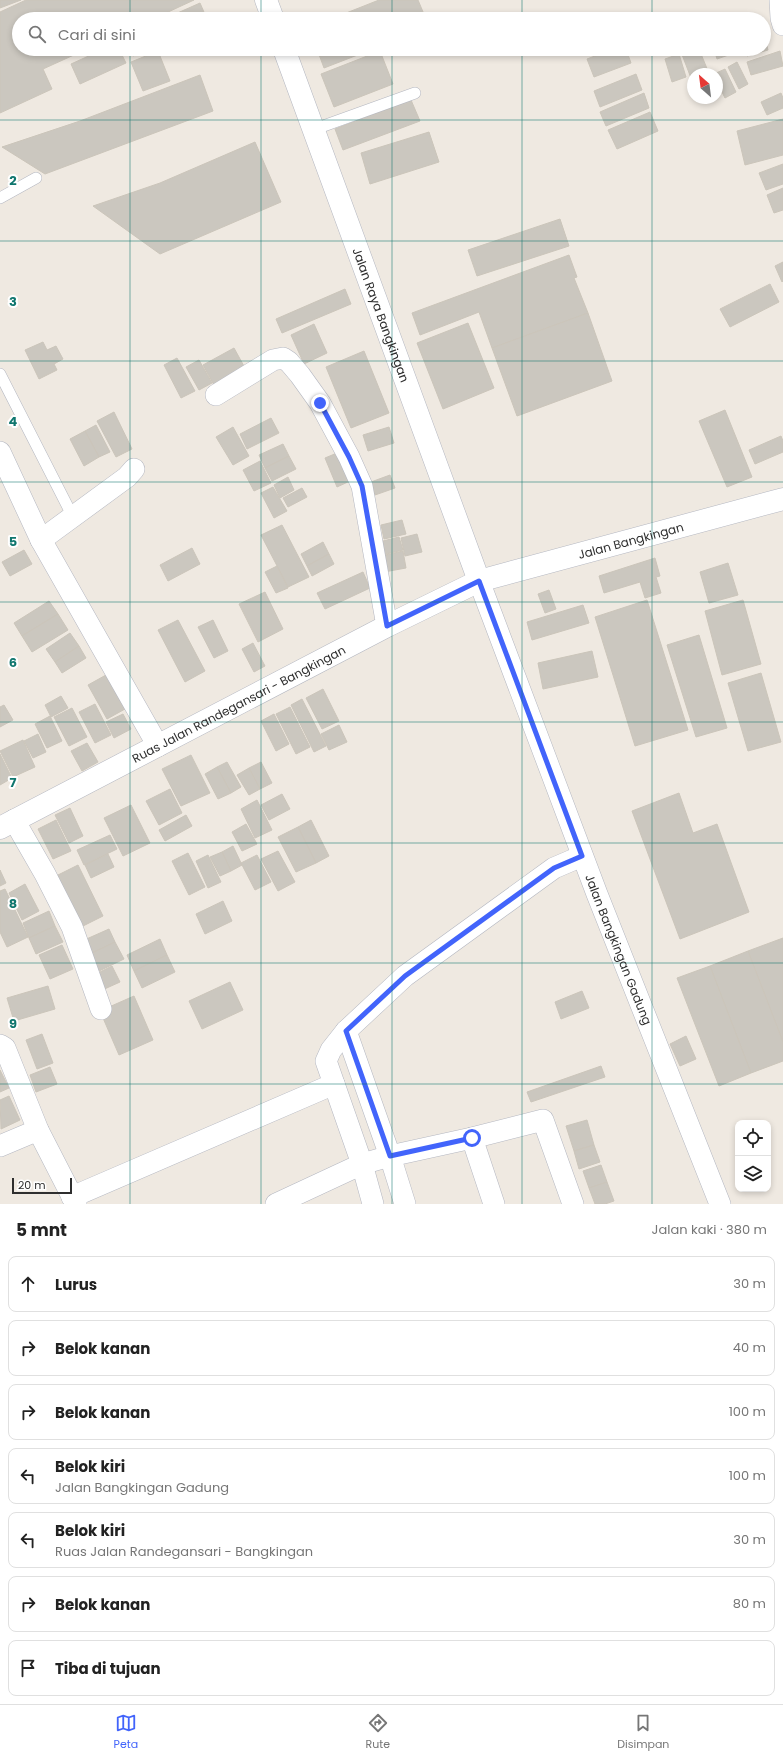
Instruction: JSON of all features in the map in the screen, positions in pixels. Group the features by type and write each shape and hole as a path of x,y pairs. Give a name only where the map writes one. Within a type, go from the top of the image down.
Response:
{"street":[{"path":"266,0 270,12"},
{"path":"780,0 783,25"},
{"name":"Jalan Raya Bangkingan","path":"287,56 315,129 479,581"},
{"path":"216,395 273,360 283,358 289,362 300,375 320,403 349,457 362,486 387,626"},
{"path":"0,452 41,540 158,746"},
{"path":"41,540 127,477 134,469"},
{"name":"Jalan Bangkingan","path":"479,581 783,499"},
{"name":"Ruas Jalan Randegansari - Bangkingan","path":"7,824 387,626 479,581"},
{"name":"Jalan Bangkingan Gadung","path":"479,581 582,856 720,1204"},
{"path":"7,824 45,874 72,927 101,1010"},
{"path":"373,1204 362,1164 326,1061 331,1050 346,1031 405,976 554,868 582,856"},
{"path":"346,1031 406,1204"},
{"path":"0,1045 5,1048 8,1054 38,1130 74,1200 334,1084"},
{"path":"276,1204 362,1164 543,1120 573,1204"},
{"path":"0,1146 38,1130"},
{"path":"472,1138 494,1204"}],"lane":[{"path":"315,129 415,93"},
{"path":"0,198 36,178"},
{"path":"0,374 73,517"}],"building":[{"path":"0,0 21,0 0,8"},
{"path":"26,0 194,0 168,12 12,12 12,56 72,56 43,69 52,89 0,113 0,12"},
{"path":"379,0 418,0 423,12 349,12"},
{"path":"200,3 204,12 180,12"},
{"path":"780,51 783,66 751,75 747,62 765,56 771,56 771,54"},
{"path":"89,56 122,56 126,63 80,84 71,64"},
{"path":"146,56 160,56 170,81 143,91 131,62"},
{"path":"320,56 355,56 324,68"},
{"path":"367,56 382,56 393,84 334,107 321,74"},
{"path":"595,56 628,56 631,63 594,77 587,59"},
{"path":"673,56 680,56 686,77 672,82 665,59"},
{"path":"683,56 702,56 707,68 687,68"},
{"path":"716,56 726,56 717,59"},
{"path":"737,62 748,84 739,89 728,67"},
{"path":"725,69 736,92 725,98 723,94 723,70"},
{"path":"636,74 642,90 600,107 594,91"},
{"path":"200,75 213,111 45,174 2,147 80,121"},
{"path":"644,93 649,108 606,126 600,112"},
{"path":"781,93 783,98 783,108 767,115 761,102"},
{"path":"411,100 420,121 343,150 335,129"},
{"path":"650,112 658,131 617,149 608,130"},
{"path":"783,119 783,155 745,165 737,131"},
{"path":"429,132 439,162 370,184 361,153"},
{"path":"255,142 281,202 160,254 93,206 160,183"},
{"path":"783,164 783,184 766,190 759,173"},
{"path":"783,188 783,210 774,213 767,195"},
{"path":"560,219 569,246 477,276 468,250"},
{"path":"569,255 577,277 574,278 588,313 492,348 479,312 420,335 412,313"},
{"path":"783,262 783,281 782,282 775,266"},
{"path":"770,284 779,302 730,327 720,309"},
{"path":"345,289 351,304 282,333 276,319"},
{"path":"588,313 612,381 517,416 492,348"},
{"path":"468,323 494,388 443,409 417,343"},
{"path":"314,324 327,353 304,364 291,335"},
{"path":"43,342 47,350 56,346 63,359 54,364 57,370 39,379 25,350"},
{"path":"234,348 245,368 214,385 203,365"},
{"path":"364,351 389,413 351,428 326,367"},
{"path":"177,358 195,391 181,398 164,365"},
{"path":"199,360 212,383 199,390 186,367"},
{"path":"725,410 752,477 727,487 699,421"},
{"path":"114,412 132,449 116,457 97,421"},
{"path":"271,418 279,433 247,449 240,434"},
{"path":"96,425 110,452 99,457 85,431"},
{"path":"233,427 249,456 233,465 216,437"},
{"path":"389,427 394,443 368,451 363,435"},
{"path":"85,431 99,457 84,466 70,439"},
{"path":"781,436 783,441 783,452 755,464 749,450"},
{"path":"283,444 289,456 265,468 259,455"},
{"path":"337,453 350,481 337,487 325,458"},
{"path":"289,456 296,469 272,481 265,468"},
{"path":"260,461 271,483 254,491 243,470"},
{"path":"390,475 395,488 375,495 371,482"},
{"path":"288,477 294,490 280,498 274,485"},
{"path":"273,487 287,511 274,518 261,493"},
{"path":"302,488 307,497 288,507 283,498"},
{"path":"402,520 406,534 384,539 381,525"},
{"path":"282,525 309,577 288,587 261,535"},
{"path":"417,534 422,552 405,556 401,538"},
{"path":"399,537 403,550 382,555 379,542"},
{"path":"323,542 329,554 307,566 301,554"},
{"path":"192,548 200,564 168,581 160,565"},
{"path":"24,550 32,564 10,576 2,562"},
{"path":"403,551 406,568 384,572 381,556"},
{"path":"329,554 334,564 312,576 307,566"},
{"path":"655,558 660,576 656,577 661,593 645,598 640,582 604,593 599,576"},
{"path":"728,563 738,595 709,603 700,572"},
{"path":"277,566 288,588 276,593 265,572"},
{"path":"363,572 370,588 325,609 317,593"},
{"path":"549,590 556,609 545,613 538,594"},
{"path":"265,592 283,629 258,642 239,604"},
{"path":"647,600 688,730 635,746 595,617"},
{"path":"743,600 761,664 722,675 705,611"},
{"path":"49,601 58,614 22,636 14,623"},
{"path":"583,605 589,623 532,640 527,622"},
{"path":"58,614 68,630 32,652 22,636"},
{"path":"178,620 205,671 185,682 158,630"},
{"path":"213,620 228,651 214,658 198,627"},
{"path":"70,633 79,646 55,662 46,649"},
{"path":"699,635 727,728 696,737 667,645"},
{"path":"253,643 265,666 254,672 242,649"},
{"path":"79,646 86,658 62,673 55,662"},
{"path":"592,651 598,677 543,689 538,663"},
{"path":"761,673 781,742 748,751 728,683"},
{"path":"106,675 125,709 107,719 88,685"},
{"path":"323,689 339,721 322,729 306,698"},
{"path":"61,696 68,708 51,717 45,705"},
{"path":"302,699 326,746 314,752 291,705"},
{"path":"95,704 111,735 95,743 79,712"},
{"path":"4,705 13,720 0,727 0,707"},
{"path":"290,707 310,747 296,754 276,714"},
{"path":"72,708 87,737 69,746 54,717"},
{"path":"123,714 131,729 114,738 106,722"},
{"path":"274,714 289,744 276,751 261,721"},
{"path":"50,716 62,741 47,748 35,724"},
{"path":"339,725 347,742 329,750 321,734"},
{"path":"38,734 46,752 33,758 24,741"},
{"path":"23,740 35,767 13,777 0,751"},
{"path":"87,743 98,762 82,771 71,751"},
{"path":"0,754 12,778 0,785"},
{"path":"191,755 210,793 181,806 162,769"},
{"path":"227,762 241,787 231,793 217,767"},
{"path":"261,762 272,783 260,789 249,768"},
{"path":"217,767 231,793 218,799 205,774"},
{"path":"249,768 260,789 249,795 237,775"},
{"path":"170,789 182,813 159,825 146,801"},
{"path":"679,793 693,833 717,824 749,912 680,939 632,811"},
{"path":"282,794 290,809 269,820 261,805"},
{"path":"257,800 272,830 255,838 241,809"},
{"path":"131,805 150,843 123,856 104,818"},
{"path":"70,808 83,836 69,843 55,815"},
{"path":"186,815 192,826 165,841 159,830"},
{"path":"56,820 71,851 53,859 38,829"},
{"path":"311,820 329,856 316,863 298,827"},
{"path":"246,824 257,844 242,851 232,832"},
{"path":"298,827 316,863 296,872 278,837"},
{"path":"110,835 117,849 84,865 77,850"},
{"path":"233,846 242,865 231,871 222,852"},
{"path":"278,851 295,882 278,891 261,859"},
{"path":"222,852 231,871 220,876 210,857"},
{"path":"188,853 205,887 189,895 172,861"},
{"path":"108,854 114,867 91,878 85,865"},
{"path":"208,855 221,882 208,888 196,861"},
{"path":"257,855 271,882 255,890 241,863"},
{"path":"78,865 103,916 77,929 52,878"},
{"path":"0,870 6,883 0,886"},
{"path":"25,884 39,911 22,920 9,893"},
{"path":"5,889 28,937 7,947 0,932 0,891"},
{"path":"223,901 232,921 205,934 196,914"},
{"path":"49,911 55,926 29,938 23,923"},
{"path":"55,926 63,942 36,954 29,938"},
{"path":"109,929 115,942 88,955 82,941"},
{"path":"783,938 783,1042 748,951"},
{"path":"160,939 167,955 134,971 127,955"},
{"path":"115,942 124,959 97,972 88,955"},
{"path":"62,945 73,969 50,979 39,955"},
{"path":"748,951 783,1042 783,1061 751,1073 710,966"},
{"path":"167,955 175,972 142,988 134,971"},
{"path":"112,966 120,982 100,991 92,976"},
{"path":"710,966 751,1073 719,1086 677,978"},
{"path":"230,982 243,1010 202,1029 189,1001"},
{"path":"48,986 55,1009 14,1021 7,998"},
{"path":"582,991 589,1008 561,1019 555,1002"},
{"path":"134,996 153,1040 119,1055 100,1011"},
{"path":"42,1034 53,1063 37,1069 26,1040"},
{"path":"686,1036 696,1059 680,1066 670,1044"},
{"path":"601,1066 605,1077 531,1102 527,1092"},
{"path":"50,1067 57,1084 36,1092 30,1075"},
{"path":"0,1070 9,1088 0,1092"},
{"path":"9,1096 20,1120 1,1129 0,1100"},
{"path":"587,1120 594,1145 574,1151 566,1126"},
{"path":"594,1145 600,1162 579,1169 574,1151"},
{"path":"601,1165 607,1182 589,1188 583,1171"},
{"path":"607,1182 614,1201 605,1204 595,1204 589,1188"}],"route":[{"path":"320,403 349,457 362,486 387,626 479,581 582,856 554,868 405,976 346,1031 390,1156 472,1138"}]}
